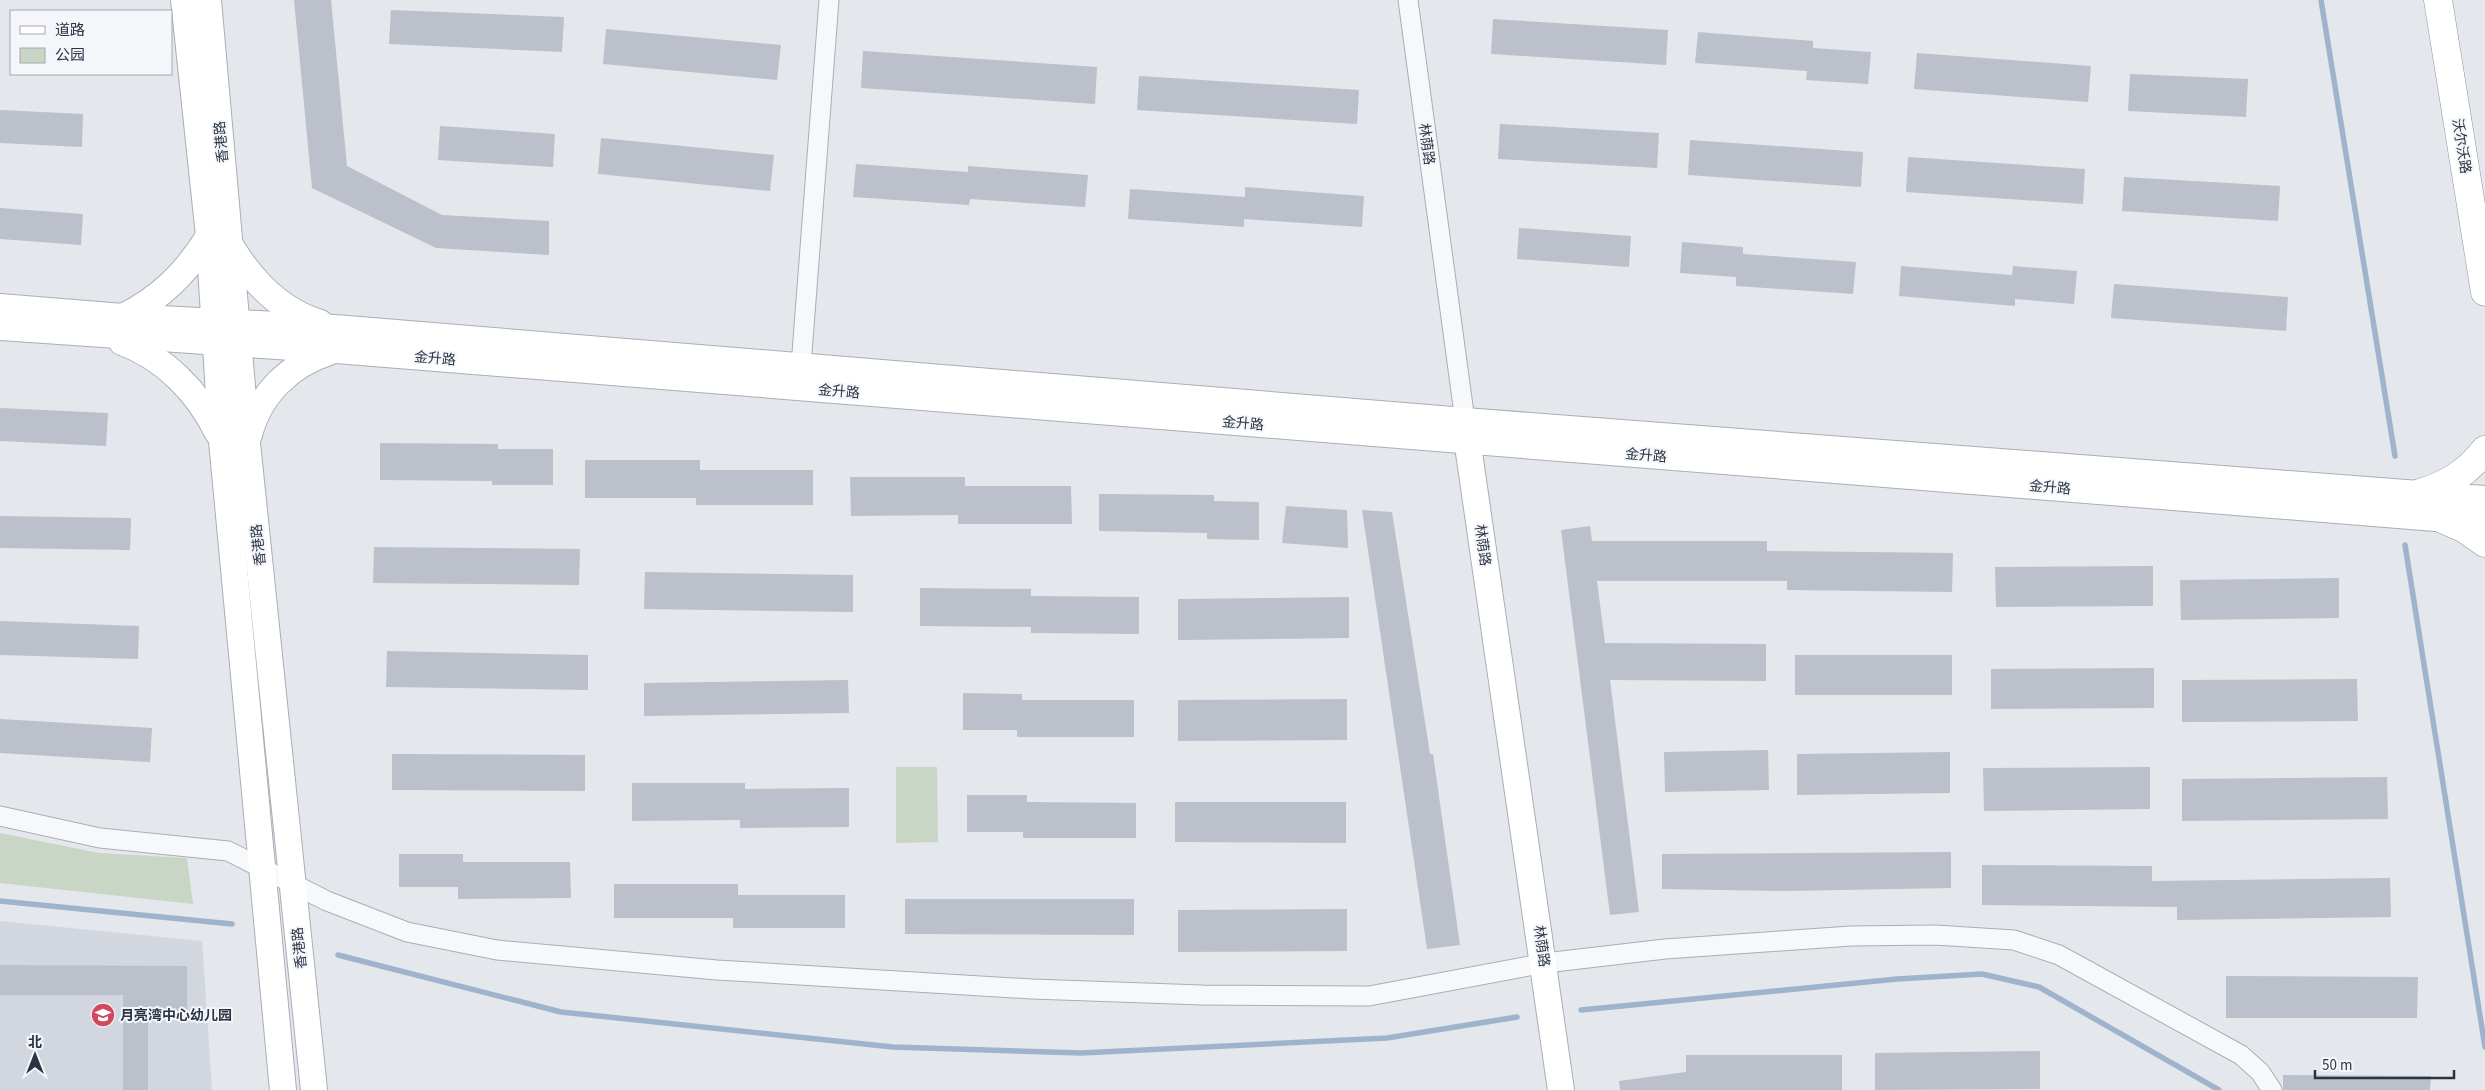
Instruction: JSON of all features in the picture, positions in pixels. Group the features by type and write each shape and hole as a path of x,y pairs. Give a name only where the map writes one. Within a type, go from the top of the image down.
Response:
{"highway":[{"name":"沃尔沃路","path":"2438,0 2485,292"},
{"path":"2420,493 2440,487 2459,476 2476,462 2485,450"},
{"path":"2440,518 2465,529 2485,543"}],"main road":[{"name":"香港路","path":"184,0 220,241"},
{"name":"香港路","path":"208,0 226,333 222,441 283,1090"},
{"path":"123,317 152,300 173,284 187,269 220,241 266,292 335,339 277,383 260,406 252,424 247,443"},
{"name":"金升路","path":"0,307 123,317 226,333"},
{"name":"金升路","path":"0,327 105,336 226,333 335,339 1466,431 2485,522"},
{"name":"香港路","path":"226,333 247,443 314,1090"},
{"path":"105,336 146,354 176,375 194,394 210,416 222,441"},
{"name":"金升路","path":"1466,431 2420,493 2485,499"},
{"name":"林荫路","path":"1466,431 1561,1090"}],"street":[{"path":"801,377 829,0"},
{"name":"林荫路","path":"1408,0 1466,431"},
{"path":"0,816 100,838 228,851 327,901 407,932 497,950 599,961 1032,989 1202,995 1368,996 1544,963 1665,949 1851,936 1935,935 2014,940 2059,955 2242,1055 2260,1072 2272,1090"}],"shaded area":[{"name":"月亮湾中心幼儿园","path":"0,921 202,941 212,1090 0,1090"}],"green space":[{"path":"896,767 937,767 938,842 896,843"},
{"path":"0,833 99,853 187,858 193,904 0,883"}],"building":[{"path":"294,0 331,0 347,166 442,215 549,221 549,255 436,248 312,188"},
{"path":"391,10 564,17 562,52 389,44"},
{"path":"1493,19 1668,30 1666,65 1491,54"},
{"path":"606,29 781,45 777,80 603,64"},
{"path":"1698,32 1813,41 1813,48 1871,52 1868,84 1806,80 1807,71 1695,63"},
{"path":"863,51 1097,67 1095,104 861,88"},
{"path":"1917,53 2091,66 2088,102 1914,89"},
{"path":"2130,74 2248,79 2246,117 2128,111"},
{"path":"1139,76 1359,90 1357,124 1137,110"},
{"path":"0,110 83,114 82,147 0,143"},
{"path":"1500,124 1659,133 1657,168 1498,159"},
{"path":"440,126 555,134 553,167 438,160"},
{"path":"601,138 774,155 770,191 598,174"},
{"path":"1690,140 1863,152 1861,187 1688,175"},
{"path":"1908,157 2085,169 2083,204 1906,192"},
{"path":"856,164 968,172 968,166 1088,175 1085,207 970,199 969,205 853,197"},
{"path":"2124,177 2280,186 2278,221 2122,211"},
{"path":"1245,187 1364,196 1362,227 1244,219 1244,227 1128,219 1130,189 1245,197"},
{"path":"0,208 83,214 81,245 0,239"},
{"path":"1519,228 1631,236 1629,267 1517,259"},
{"path":"1682,242 1743,247 1743,254 1856,262 1853,294 1736,286 1736,277 1680,273"},
{"path":"1901,266 2012,275 2013,266 2077,271 2074,304 2015,299 2015,306 1899,296"},
{"path":"2114,284 2288,297 2286,331 2111,318"},
{"path":"0,408 108,413 106,446 0,441"},
{"path":"380,443 498,444 498,449 553,449 553,485 492,485 492,481 380,480"},
{"path":"585,460 700,460 700,470 813,470 813,505 696,505 696,498 585,498"},
{"path":"850,477 965,477 965,486 1071,486 1072,524 958,524 958,515 851,516"},
{"path":"1099,494 1214,495 1214,501 1259,502 1259,540 1207,539 1207,533 1099,531"},
{"path":"1286,506 1347,510 1348,548 1282,543"},
{"path":"1362,510 1392,512 1430,754 1433,754 1460,945 1427,949"},
{"path":"0,516 131,518 130,550 0,548"},
{"path":"1590,526 1592,541 1767,541 1767,551 1953,553 1952,592 1787,590 1787,581 1597,581 1605,643 1766,644 1766,681 1610,680 1639,912 1610,915 1561,530"},
{"path":"374,547 580,549 579,585 373,583"},
{"path":"2153,566 2153,606 1996,607 1995,567"},
{"path":"645,572 853,575 853,612 644,609"},
{"path":"2339,578 2339,618 2181,620 2180,580"},
{"path":"920,588 1031,589 1031,596 1139,597 1139,634 1031,633 1031,627 920,626"},
{"path":"1349,597 1349,638 1178,640 1178,599"},
{"path":"0,621 139,626 138,659 0,655"},
{"path":"387,651 588,655 588,690 386,687"},
{"path":"1795,655 1952,655 1952,695 1795,695"},
{"path":"2154,668 2154,708 1991,709 1991,669"},
{"path":"2357,679 2358,721 2182,722 2182,680"},
{"path":"848,680 849,713 644,716 644,683"},
{"path":"963,693 1022,694 1022,700 1134,700 1134,737 1017,737 1017,730 963,730"},
{"path":"1347,699 1347,740 1178,741 1178,700"},
{"path":"0,719 152,728 150,762 0,753"},
{"path":"1768,750 1769,790 1665,792 1664,752"},
{"path":"1950,752 1950,793 1797,795 1797,754"},
{"path":"392,754 585,755 585,791 392,790"},
{"path":"2150,767 2150,809 1984,811 1983,768"},
{"path":"2387,777 2388,819 2182,821 2182,779"},
{"path":"632,783 745,783 745,789 849,788 849,827 740,828 740,820 632,821"},
{"path":"967,795 1027,795 1027,802 1136,803 1136,838 1023,838 1023,832 967,832"},
{"path":"1175,802 1346,802 1346,843 1175,842"},
{"path":"1951,852 1951,888 1786,891 1662,889 1662,854"},
{"path":"399,854 463,854 463,862 570,862 571,898 458,899 458,887 399,887"},
{"path":"1982,865 2152,866 2152,881 2390,878 2391,917 2177,920 2177,907 1982,905"},
{"path":"614,884 738,884 738,895 845,895 845,928 733,928 733,918 614,918"},
{"path":"905,899 1134,899 1134,935 905,934"},
{"path":"1347,909 1347,951 1178,952 1178,910"},
{"path":"0,965 187,966 187,1017 148,1017 148,1090 123,1090 123,995 0,995"},
{"path":"2226,976 2418,977 2417,1018 2226,1018"},
{"path":"2040,1051 2040,1089 1875,1090 1875,1053"},
{"path":"1686,1055 1842,1055 1842,1090 1620,1090 1619,1081 1686,1072"},
{"path":"2283,1075 2431,1076 2430,1090 2283,1090"}],"waterway":[{"path":"2321,0 2395,456"},
{"path":"2405,545 2485,1047"},
{"path":"0,901 232,924"},
{"path":"338,955 561,1012 893,1047 1081,1053 1387,1038 1517,1017"},
{"path":"1581,1010 1897,979 1982,974 2039,987 2219,1090"}],"place":[{"name":"月亮湾中心幼儿园","path":"103,1015"}]}
